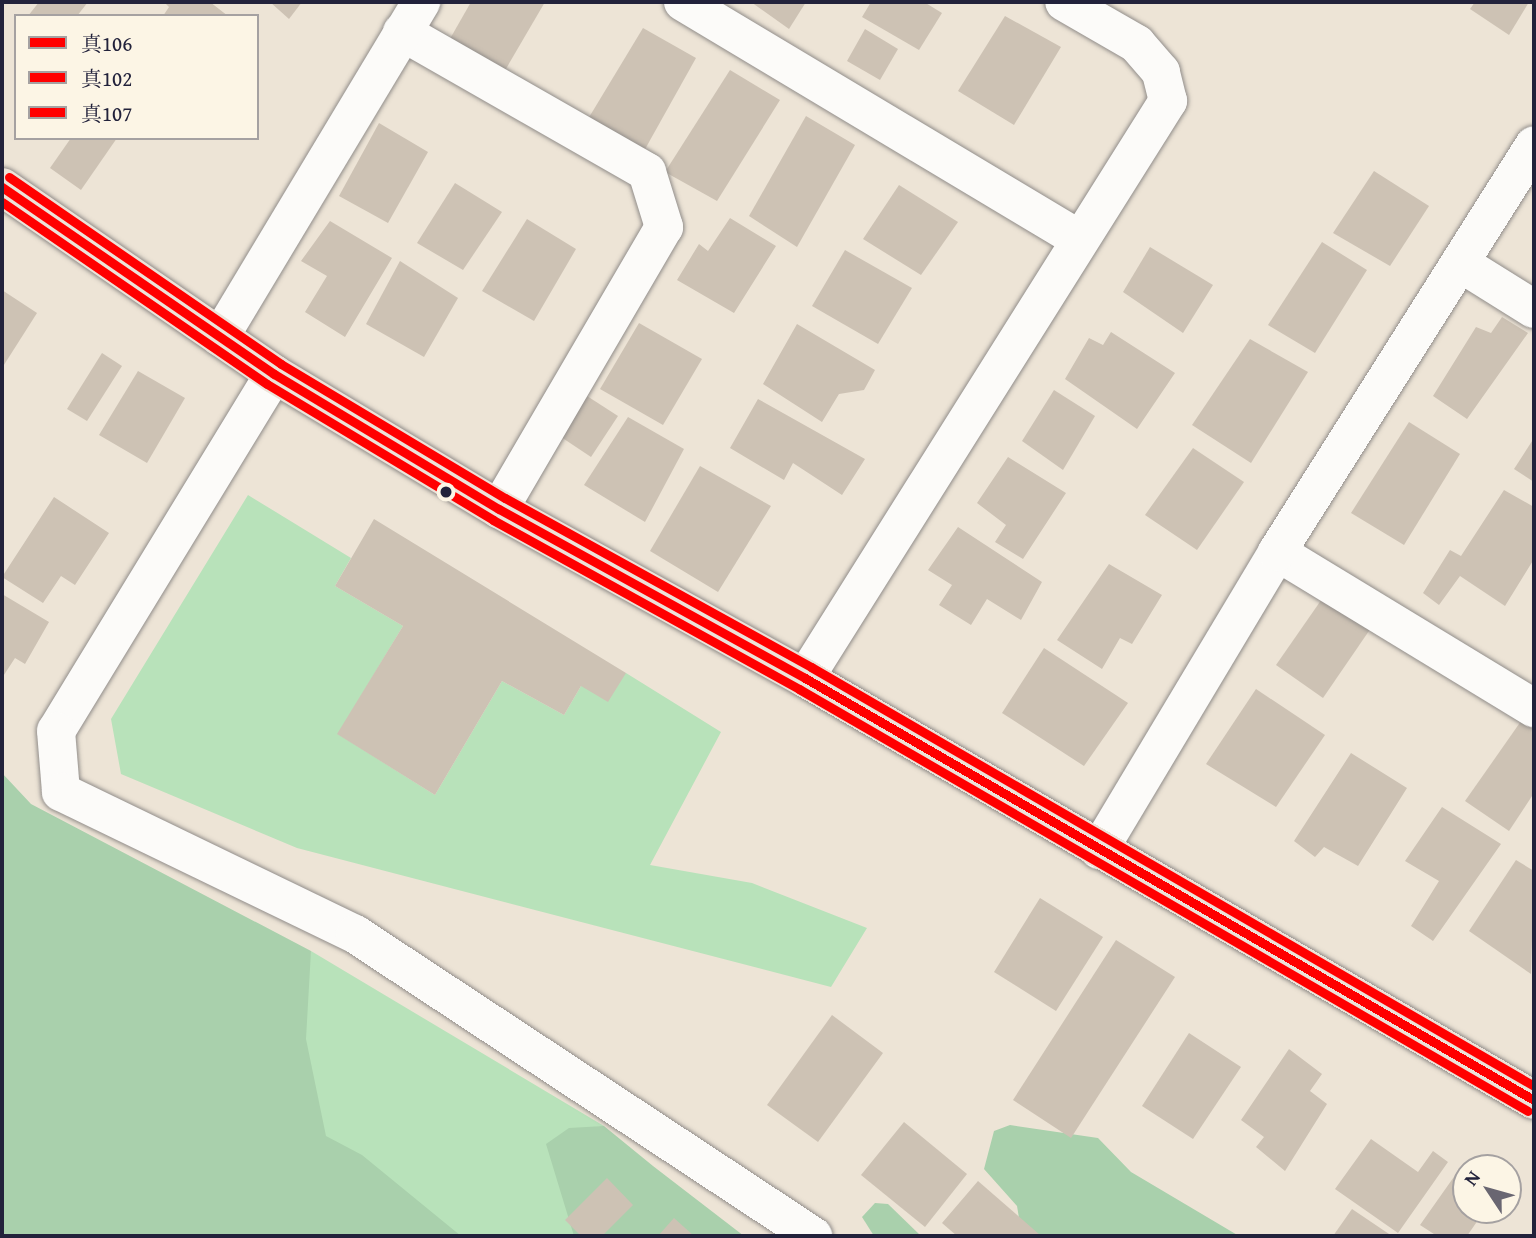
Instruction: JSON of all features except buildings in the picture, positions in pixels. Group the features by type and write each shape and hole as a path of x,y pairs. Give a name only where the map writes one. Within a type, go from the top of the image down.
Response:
{"highway":[{"path":"2,187 274,374 499,509 804,678 1534,1100"}],"street":[{"path":"683,2 1079,239"},
{"path":"804,678 1168,101 1160,72 1137,44 1065,2"},
{"path":"220,337 411,17 648,172 664,227 499,509"},
{"path":"1099,850 1277,552 1534,146"},
{"path":"1460,263 1534,309"},
{"path":"274,374 56,732 61,792 355,934 813,1236"},
{"path":"1277,552 1534,708"}],"green space":[{"path":"248,495 351,558 335,586 403,626 338,734 435,795 502,681 564,715 581,686 626,673 721,732 650,865 752,883 867,928 831,987 297,848 121,774 111,719"},
{"path":"2,773 31,804 311,951 306,1039 326,1136 362,1155 461,1236 2,1236"},
{"path":"311,951 604,1126 563,1143 593,1236 426,1236 342,1167 311,1119 295,1035"},
{"path":"1010,1125 1098,1138 1131,1172 1239,1236 1022,1236 1017,1206 984,1169 994,1131"},
{"path":"604,1126 744,1236 574,1236 546,1144 569,1128"},
{"path":"875,1203 888,1204 921,1236 874,1236 862,1217"}],"transit line":[{"name":"真107","path":"9,177 281,364 505,498 811,667 1534,1086"},
{"name":"真106","path":"2,187 274,374 499,509 805,678 1534,1100"},
{"name":"真102","path":"2,202 267,384 493,520 799,689 1528,1111"}]}
